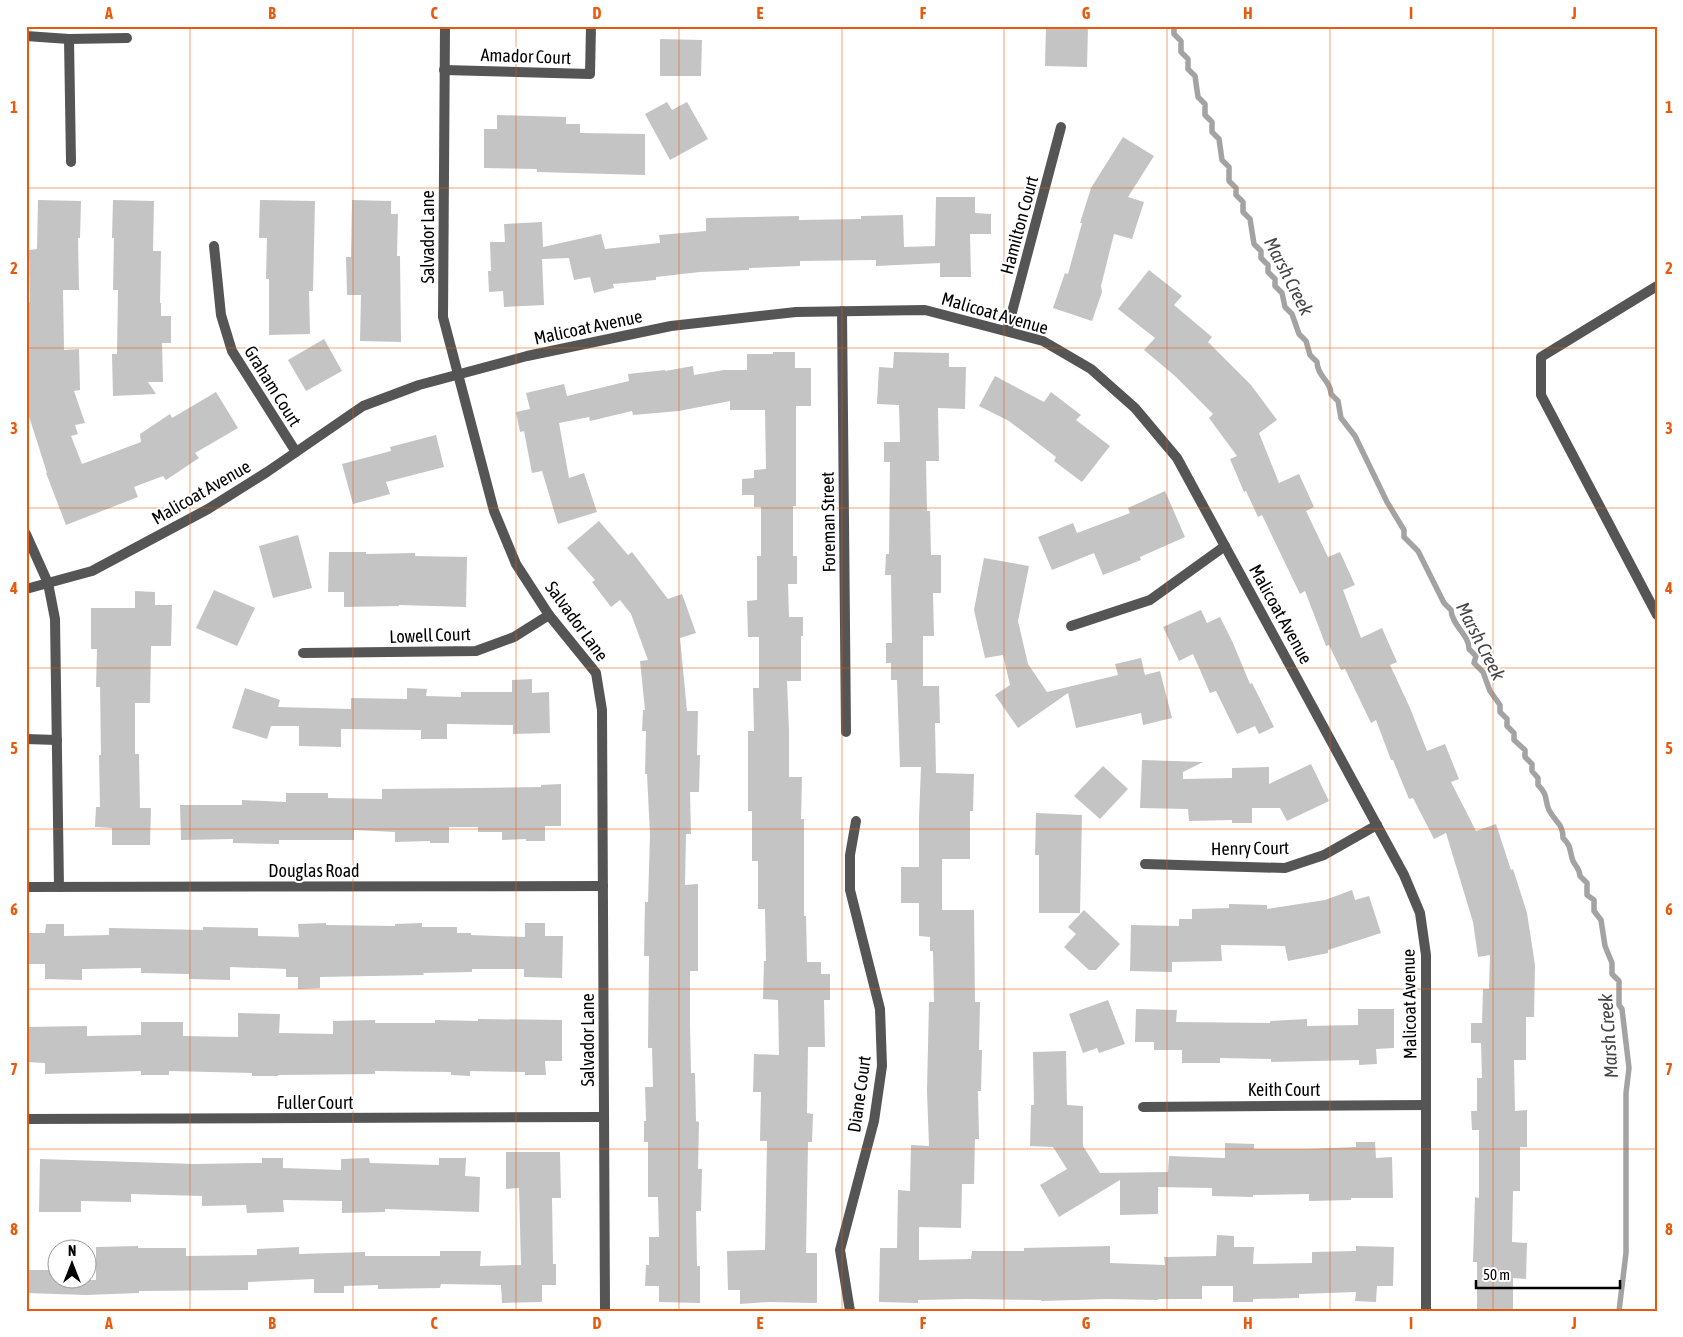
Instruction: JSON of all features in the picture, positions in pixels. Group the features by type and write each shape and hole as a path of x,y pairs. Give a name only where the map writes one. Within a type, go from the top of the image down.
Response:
{"street":[{"name":"Salvador Lane","path":"445,26 443,317 494,511 516,564 549,614 596,673 602,710 606,1311"},
{"name":"Amador Court","path":"444,70 590,74 591,26"},
{"path":"26,36 69,39 127,38"},
{"path":"69,39 71,162"},
{"name":"Hamilton Court","path":"1008,331 1061,127"},
{"name":"Graham Court","path":"214,246 222,315 232,351 296,452"},
{"path":"1657,286 1541,357 1541,394 1657,616"},
{"name":"Malicoat Avenue","path":"26,589 92,571 208,509 363,406 420,385 527,356 671,326 796,312 926,310 1044,340 1091,369 1135,408 1177,458 1404,874 1420,913 1426,955 1426,1311"},
{"name":"Foreman Street","path":"842,311 846,732"},
{"path":"26,534 48,583 55,619 59,887"},
{"path":"1071,626 1150,600 1225,546"},
{"name":"Lowell Court","path":"303,653 476,651 514,637 549,614"},
{"path":"26,739 57,740"},
{"name":"Diane Court","path":"850,1311 840,1250 874,1121 882,1066 880,1009 850,890 850,856 856,821"},
{"name":"Henry Court","path":"1145,864 1285,868 1324,856 1377,825"},
{"name":"Douglas Road","path":"26,887 603,886"},
{"name":"Keith Court","path":"1143,1106 1426,1105"},
{"name":"Fuller Court","path":"26,1119 604,1117"}],"building":[{"path":"1046,26 1088,26 1087,67 1045,66"},
{"path":"660,39 702,40 701,76 660,76"},
{"path":"667,102 672,110 687,102 708,139 670,160 645,114"},
{"path":"497,115 566,117 566,124 580,124 580,133 645,134 645,175 537,172 537,169 484,168 484,129 497,129"},
{"path":"1123,137 1154,156 1128,197 1144,202 1132,239 1114,234 1101,286 1102,292 1092,321 1053,308 1065,273 1068,274 1082,223 1080,223 1091,188"},
{"path":"936,197 975,197 975,213 991,214 991,234 970,234 971,277 940,277 940,263 876,266 876,260 800,261 800,266 749,268 749,270 700,272 656,277 656,280 613,284 614,288 594,293 590,277 574,280 569,258 542,259 544,305 504,307 503,291 489,292 488,271 491,271 490,242 505,242 504,224 542,222 543,247 601,234 605,249 660,243 659,235 706,231 706,218 799,216 799,220 861,219 861,216 903,215 904,247 935,246"},
{"path":"38,200 81,201 80,238 78,238 79,290 63,290 64,350 79,349 80,390 74,391 85,423 75,425 78,434 71,436 82,464 141,442 140,434 170,414 172,418 216,392 238,428 195,453 199,458 166,480 163,476 134,487 138,497 66,525 46,473 27,410 26,302 30,302 29,250 37,249"},
{"path":"113,200 154,201 153,251 161,251 161,316 171,316 171,343 162,343 163,382 148,382 156,394 113,396 112,354 117,354 118,290 113,290"},
{"path":"260,200 315,201 313,291 309,291 310,334 269,335 269,279 266,279 267,238 259,238"},
{"path":"352,200 391,201 391,214 398,214 397,256 400,256 401,342 360,341 361,295 347,295 346,257 351,257"},
{"path":"1149,270 1182,296 1174,305 1212,337 1208,342 1251,385 1277,420 1259,433 1279,483 1299,474 1314,507 1306,511 1328,557 1340,552 1355,585 1343,590 1361,638 1382,628 1397,662 1390,665 1427,751 1445,744 1459,779 1451,782 1476,831 1496,824 1511,870 1513,869 1527,913 1535,965 1534,1017 1526,1017 1526,1060 1514,1060 1515,1111 1527,1110 1527,1147 1520,1147 1520,1191 1513,1191 1512,1242 1527,1243 1526,1279 1513,1278 1513,1311 1477,1311 1477,1262 1473,1262 1475,1197 1479,1198 1479,1130 1472,1130 1471,1111 1477,1111 1477,1078 1482,1078 1481,1043 1471,1043 1471,1023 1482,1023 1483,989 1489,989 1490,955 1478,957 1473,922 1446,833 1434,839 1413,798 1409,799 1393,760 1391,760 1376,720 1371,723 1345,669 1341,670 1329,645 1326,646 1305,591 1300,594 1262,515 1258,517 1246,491 1244,492 1230,459 1237,456 1209,418 1213,414 1175,376 1144,350 1155,338 1118,309"},
{"path":"324,339 342,371 306,391 288,360"},
{"path":"773,352 795,352 795,368 811,368 811,406 796,406 796,506 793,506 793,556 797,556 797,584 788,584 789,617 803,617 803,636 801,636 801,681 787,681 789,777 802,777 801,819 804,819 804,916 806,916 807,962 821,962 821,974 830,974 830,1000 824,1000 825,1047 808,1047 807,1113 813,1114 812,1142 808,1142 806,1253 817,1253 817,1303 769,1302 740,1304 740,1290 728,1290 727,1251 765,1250 767,1141 760,1141 761,1092 753,1092 754,1054 779,1055 778,1000 763,999 764,961 766,961 765,909 758,909 758,861 752,861 752,811 748,811 748,731 754,731 753,688 759,688 759,637 748,637 747,601 757,600 757,556 761,556 761,507 754,507 754,495 742,495 742,479 754,478 754,470 766,469 765,410 730,410 730,401 679,411 633,415 632,411 590,421 589,417 559,423 569,478 584,473 597,512 558,524 542,471 532,473 524,431 520,432 516,412 530,409 526,393 564,384 567,396 629,381 628,374 665,371 693,366 694,375 724,370 747,370 747,354 773,354"},
{"path":"894,352 949,353 949,367 966,367 965,409 938,408 939,461 926,461 927,511 930,511 931,555 941,555 941,593 933,593 934,636 923,636 923,686 939,686 940,723 935,723 936,773 974,774 973,811 970,811 970,859 942,859 942,910 974,910 975,1002 980,1002 979,1050 982,1050 981,1091 978,1091 979,1139 975,1139 974,1184 962,1184 961,1228 919,1227 919,1260 971,1259 972,1251 1024,1251 1024,1248 1110,1246 1110,1263 1165,1265 1164,1257 1216,1256 1217,1235 1234,1236 1234,1247 1254,1247 1253,1264 1312,1263 1312,1252 1356,1251 1356,1246 1394,1247 1393,1286 1377,1286 1376,1302 1355,1301 1356,1292 1299,1294 1299,1298 1253,1299 1253,1302 1233,1302 1233,1286 1202,1286 1202,1299 1041,1301 966,1299 918,1300 918,1303 879,1302 880,1248 897,1248 898,1190 910,1191 911,1145 929,1146 927,1091 929,1002 934,1002 933,951 930,951 930,937 919,936 919,903 901,903 901,867 919,867 921,767 900,767 897,680 891,680 891,663 886,663 886,643 892,643 891,575 885,575 886,554 889,554 890,462 884,462 884,442 900,442 899,405 877,404 879,367 893,368"},
{"path":"995,376 1044,402 1051,392 1081,415 1076,420 1110,446 1082,482 1054,461 1056,457 1009,421 979,406"},
{"path":"436,435 444,467 386,482 390,494 353,504 342,464 391,451 390,447"},
{"path":"1165,491 1185,537 1140,557 1141,560 1103,575 1094,553 1052,570 1038,537 1073,523 1077,533 1130,513 1128,508"},
{"path":"599,521 628,555 632,552 668,599 682,594 696,633 680,638 687,711 698,711 697,755 700,755 699,792 690,792 691,834 686,834 685,885 698,884 698,971 690,971 690,1025 691,1073 695,1073 696,1121 699,1122 698,1169 702,1169 701,1211 696,1211 697,1266 700,1266 700,1303 659,1302 659,1286 645,1286 646,1265 649,1265 649,1237 659,1237 658,1197 648,1197 648,1142 644,1142 644,1121 646,1121 645,1087 653,1087 652,1048 648,1048 649,956 644,956 645,902 648,902 650,835 647,774 645,774 646,731 642,731 643,710 645,710 640,661 648,660 631,614 620,600 611,607 592,582 595,580 567,548"},
{"path":"298,535 312,588 273,598 259,546"},
{"path":"329,552 366,552 366,554 415,553 415,556 467,557 466,607 399,605 344,607 344,592 328,592"},
{"path":"984,558 1029,566 1018,621 1028,664 1047,692 1118,675 1115,664 1141,658 1145,675 1160,671 1172,718 1143,725 1141,713 1076,728 1068,693 1018,728 995,695 1010,685 1003,655 985,658 974,610"},
{"path":"214,590 255,608 237,646 196,628"},
{"path":"135,591 155,592 155,605 172,605 171,646 151,646 150,703 135,703 135,754 139,754 140,808 151,808 150,845 112,845 112,828 95,827 96,807 100,807 100,687 96,687 97,649 91,649 91,608 135,608"},
{"path":"1201,610 1207,623 1220,617 1250,684 1252,683 1274,727 1259,734 1255,726 1237,734 1216,691 1210,693 1193,654 1179,661 1163,627"},
{"path":"532,679 532,693 549,692 550,733 513,734 513,725 447,724 447,739 421,739 421,730 341,729 341,747 299,746 299,726 271,726 267,739 232,728 245,688 280,700 278,707 351,709 351,698 407,699 407,688 427,689 426,696 461,697 461,692 512,692 512,680"},
{"path":"1142,760 1203,762 1183,772 1183,779 1232,778 1232,768 1269,767 1269,784 1311,764 1329,801 1287,821 1280,808 1252,808 1252,823 1232,823 1232,820 1189,821 1188,809 1140,808"},
{"path":"1103,766 1128,789 1100,819 1074,796"},
{"path":"561,784 561,826 545,826 545,841 526,841 526,839 502,840 502,832 478,832 478,827 449,827 449,843 430,843 430,841 395,842 395,832 354,830 354,840 279,840 279,844 233,843 233,839 181,840 180,805 242,805 242,800 286,802 286,793 328,793 328,798 382,799 382,789 541,787 541,785"},
{"path":"1036,813 1082,815 1080,913 1039,913 1039,855 1035,855"},
{"path":"1352,890 1355,900 1369,896 1381,933 1328,950 1328,953 1288,961 1285,946 1221,945 1222,961 1172,962 1172,972 1130,971 1131,925 1179,926 1179,919 1192,919 1192,909 1229,908 1229,904 1267,905 1267,909 1325,900"},
{"path":"1084,910 1120,944 1096,970 1089,970 1064,947 1076,934 1068,927"},
{"path":"326,923 326,925 395,926 395,924 422,923 422,927 457,927 457,933 471,933 471,935 525,937 525,923 545,923 545,936 563,936 562,978 524,977 524,969 472,969 472,972 423,973 424,975 320,977 320,988 298,989 298,977 286,977 286,969 230,967 230,980 189,979 189,974 141,973 141,968 82,969 82,980 45,979 45,964 26,964 26,933 45,933 46,924 64,924 64,936 109,935 109,928 203,930 203,927 258,928 258,936 299,937 298,924"},
{"path":"1108,1000 1125,1044 1099,1053 1097,1048 1083,1053 1069,1014"},
{"path":"1136,1009 1177,1010 1176,1022 1270,1023 1270,1021 1307,1019 1307,1026 1358,1025 1358,1009 1394,1009 1394,1048 1376,1049 1377,1064 1359,1065 1359,1060 1271,1062 1271,1059 1220,1058 1220,1063 1182,1063 1182,1050 1154,1050 1154,1042 1135,1042"},
{"path":"238,1013 280,1014 279,1033 333,1034 333,1021 375,1020 375,1023 435,1023 435,1020 562,1020 562,1061 545,1061 546,1075 525,1075 525,1072 470,1071 470,1076 451,1075 451,1072 375,1071 375,1074 278,1076 252,1076 252,1073 169,1071 169,1075 141,1075 141,1071 45,1074 45,1063 26,1062 26,1027 87,1026 87,1036 141,1035 141,1022 183,1022 183,1036 238,1037"},
{"path":"1066,1051 1067,1105 1083,1106 1083,1146 1100,1173 1168,1172 1169,1156 1225,1158 1225,1143 1254,1144 1254,1149 1308,1149 1356,1147 1356,1142 1375,1142 1376,1158 1392,1157 1393,1198 1309,1201 1309,1194 1253,1195 1253,1197 1212,1196 1212,1188 1158,1187 1158,1214 1120,1215 1120,1180 1059,1217 1040,1185 1067,1169 1053,1147 1030,1146 1031,1105 1034,1105 1033,1052"},
{"path":"506,1152 560,1152 561,1198 552,1198 553,1264 556,1264 556,1285 542,1285 542,1302 502,1303 501,1285 441,1284 440,1288 378,1289 378,1285 344,1286 344,1293 314,1293 314,1279 248,1282 248,1290 139,1291 139,1293 86,1295 26,1293 26,1270 48,1270 48,1290 98,1290 98,1247 186,1248 186,1256 257,1255 257,1249 299,1247 299,1254 365,1252 365,1256 440,1256 440,1251 481,1251 480,1266 521,1265 519,1188 506,1189"},
{"path":"262,1158 283,1158 283,1168 341,1170 341,1159 369,1158 370,1163 439,1165 439,1158 466,1158 465,1176 480,1177 479,1212 385,1209 385,1212 342,1213 342,1201 283,1200 284,1212 247,1213 246,1205 202,1206 202,1196 131,1194 131,1202 81,1201 81,1212 39,1212 40,1159 195,1164 262,1163"}],"waterway":[{"name":"Marsh Creek","path":"1174,26 1174,34 1181,41 1181,52 1188,59 1188,69 1195,76 1198,97 1205,104 1205,115 1212,122 1212,132 1219,139 1222,160 1229,167 1229,181 1236,188 1236,195 1243,202 1243,212 1250,219 1254,244 1261,251 1261,258 1268,265 1268,272 1275,279 1275,286 1282,293 1285,307 1292,314 1299,334 1306,341 1310,355 1317,362 1319,371 1329,385 1331,394 1338,401 1341,418 1355,436 1387,502 1404,530 1404,537 1418,551 1444,603 1451,610 1454,621 1466,639 1469,649 1476,656 1474,663 1483,672 1490,691 1500,705 1500,712 1507,719 1507,726 1514,733 1514,740 1525,750 1525,757 1532,764 1532,771 1538,778 1538,785 1545,795 1549,810 1560,826 1563,838 1569,846 1580,876 1587,883 1587,895 1594,900 1594,911 1601,920 1605,946 1612,963 1612,974 1619,981 1619,1005 1622,1009 1629,1068 1626,1093 1626,1253 1619,1311"}]}
